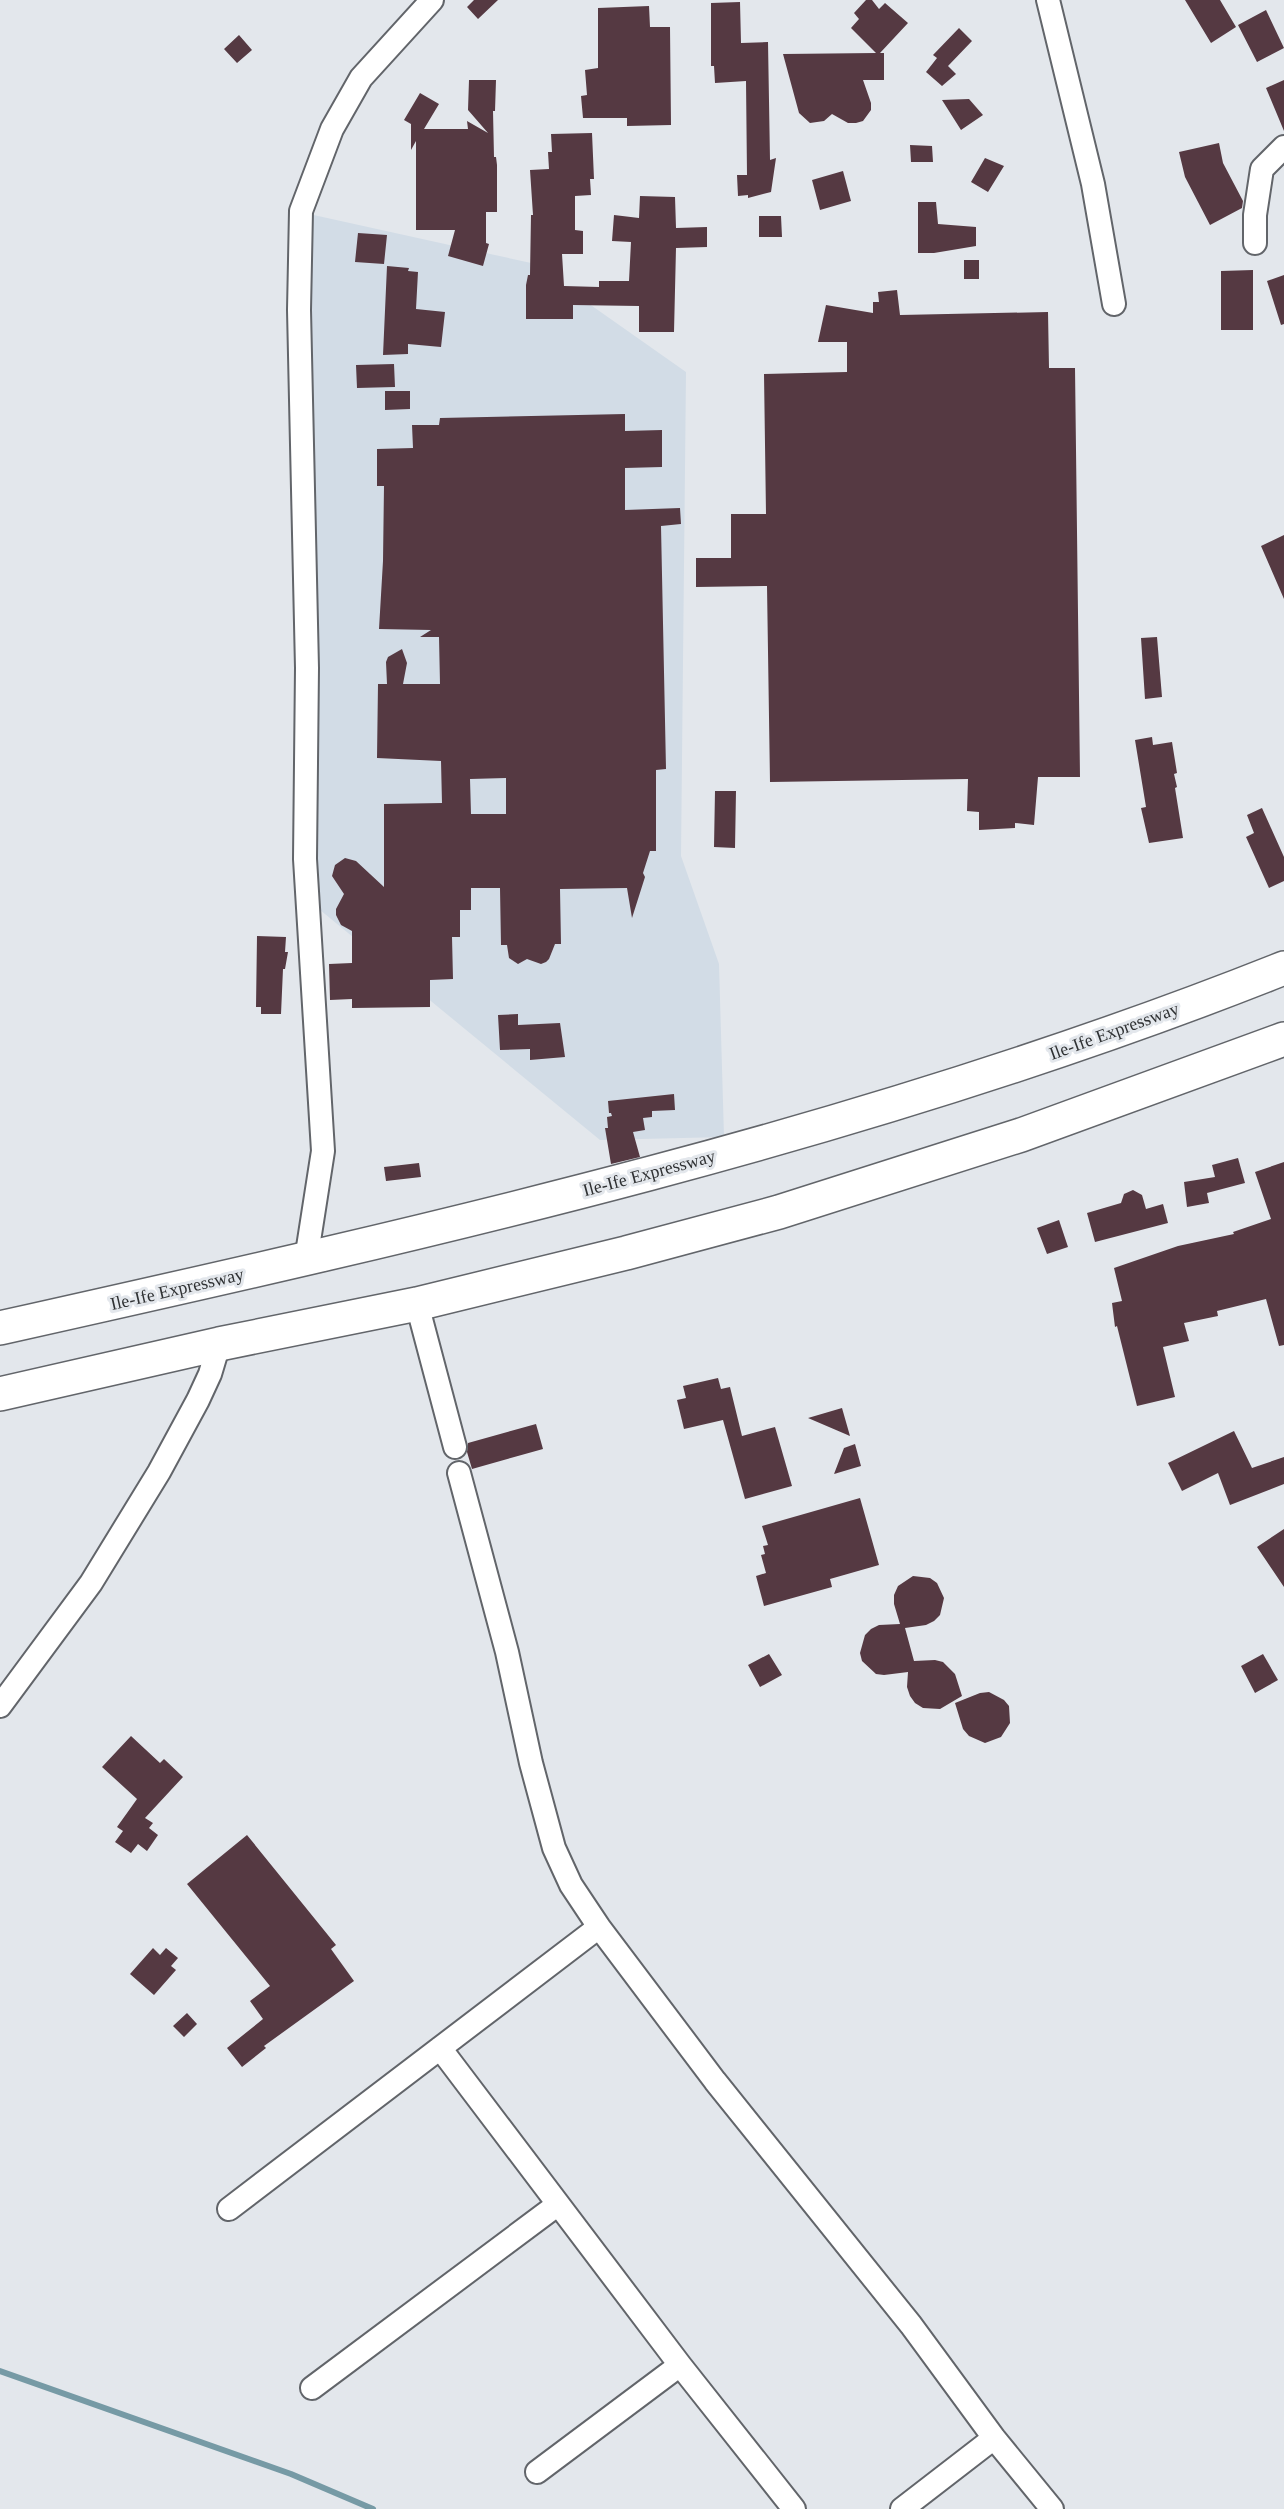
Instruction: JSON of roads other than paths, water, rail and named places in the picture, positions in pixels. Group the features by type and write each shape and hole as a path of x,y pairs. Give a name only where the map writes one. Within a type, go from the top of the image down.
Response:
{"highway":[{"name":"Ile-Ife Expressway","path":"0,1328 306,1260 713,1157 882,1108 1024,1063 1284,968"},
{"path":"0,1394 219,1344 417,1304 637,1250 852,1190 1021,1135 1284,1039"}],"street":[{"path":"306,1260 323,1151 305,859 307,668 298,310 301,211 332,129 361,78 432,0"},
{"path":"1048,0 1093,184 1114,304"},
{"path":"1256,243 1255,215 1262,169 1284,147"},
{"path":"417,1304 455,1447"},
{"path":"0,1706 91,1583 153,1482 198,1400 210,1374 219,1344"},
{"path":"459,1473 507,1652 531,1763 554,1848 571,1885 599,1927 722,2090 911,2325 994,2438 1052,2509"},
{"path":"229,2209 599,1927"},
{"path":"440,2048 557,2205 794,2509"},
{"path":"312,2388 557,2205"},
{"path":"537,2472 680,2365"},
{"path":"902,2509 994,2438"}],"waterway":[{"path":"0,2371 291,2474 373,2509"}]}
